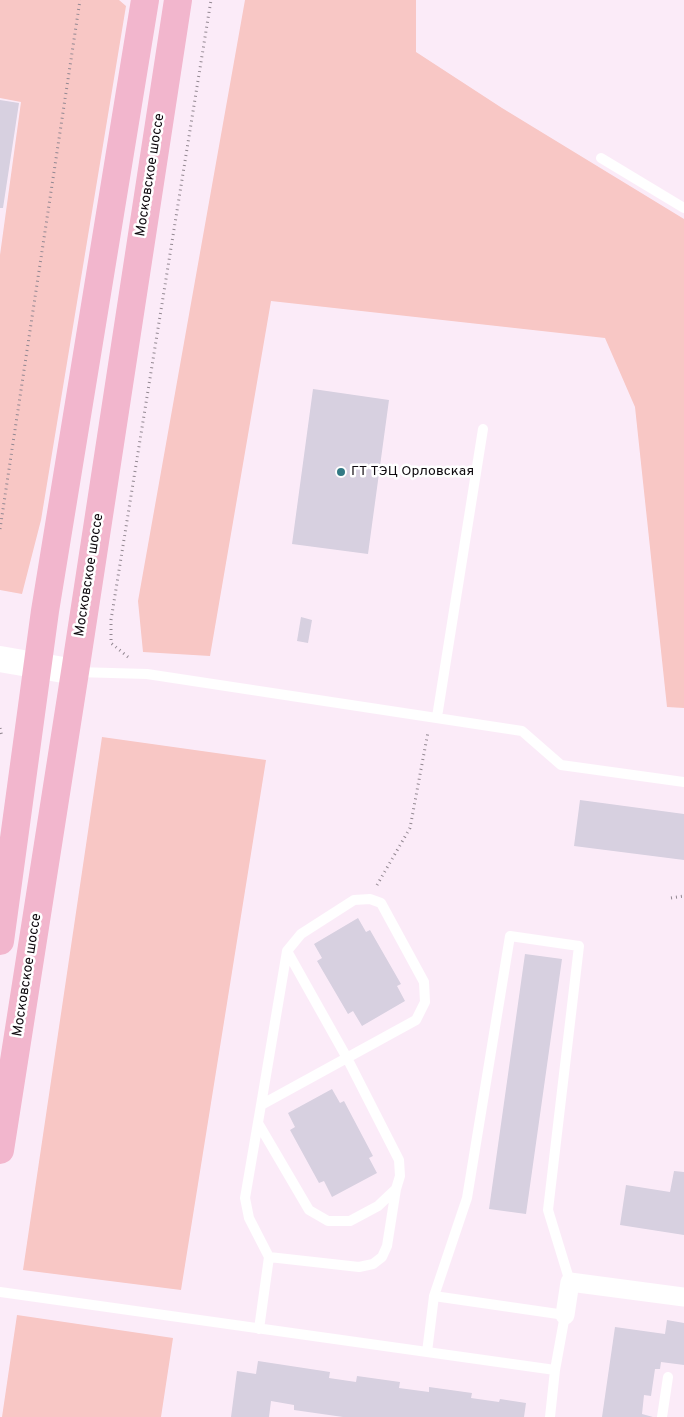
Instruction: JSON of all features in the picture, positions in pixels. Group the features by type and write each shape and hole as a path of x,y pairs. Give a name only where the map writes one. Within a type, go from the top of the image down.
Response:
{"main road":[{"path":"0,941 36,665 145,0"},
{"name":"Московское шоссе","path":"0,1150 178,0"},
{"path":"0,659 75,672"}],"street":[{"path":"565,1315 570,1282 684,1297"}],"lane":[{"path":"601,158 684,208"},
{"path":"434,717 483,428"},
{"path":"75,672 147,674 522,730 561,765 684,782"},
{"path":"259,1328 269,1257 249,1218 245,1198 287,951 301,934 354,900 370,899 380,903 424,982 425,1002 416,1020 261,1105"},
{"path":"427,1352 434,1296 467,1198 510,936 579,946 548,1210 570,1282"},
{"path":"269,1257 359,1267 373,1264 382,1257 386,1246 400,1176 399,1160 347,1058 287,951"},
{"path":"258,1123 310,1210 328,1221 350,1221 378,1206 396,1189"},
{"path":"0,1292 555,1370"},
{"path":"434,1296 565,1315 555,1370 550,1417"},
{"path":"662,1417 668,1377"}],"path":[{"path":"0,529 80,0"},
{"path":"147,674 111,643 111,620 211,0"},
{"path":"370,899 410,828 434,717"},
{"path":"671,898 684,896"}],"shaded area":[{"path":"0,0 119,0 126,6 41,520 22,594 0,590 0,255 21,102 0,98"},
{"path":"245,0 416,0 416,52 502,108 684,219 684,708 667,707 635,407 605,338 271,301 210,656 143,652 138,601"},
{"path":"102,737 266,760 181,1290 23,1270"},
{"path":"17,1315 173,1338 161,1417 2,1417"}],"building":[{"path":"0,100 19,103 3,208 0,208"},
{"name":"ГТ ТЭЦ Орловская","path":"313,389 389,400 368,554 292,544"},
{"path":"301,617 312,620 308,643 297,641"},
{"path":"580,800 684,814 684,860 574,846"},
{"path":"358,918 366,932 370,930 401,984 397,986 405,1001 362,1026 353,1011 348,1014 317,961 322,958 314,944"},
{"path":"525,954 562,959 526,1214 489,1209"},
{"path":"332,1089 340,1103 344,1101 373,1156 369,1158 377,1173 332,1197 324,1181 319,1183 290,1130 295,1127 288,1113"},
{"path":"674,1171 684,1172 684,1235 620,1225 626,1185 670,1192"},
{"path":"667,1320 684,1323 684,1365 661,1362 660,1369 655,1369 651,1396 644,1395 642,1414 653,1417 602,1417 615,1327 665,1334"},
{"path":"258,1361 330,1372 329,1378 356,1382 357,1376 400,1382 399,1388 429,1392 429,1387 472,1393 471,1398 499,1402 500,1399 526,1403 524,1417 343,1417 294,1410 294,1405 271,1401 269,1417 231,1417 237,1371 256,1374"}],"place":[{"name":"ГТ ТЭЦ Орловская","path":"341,472"}]}
